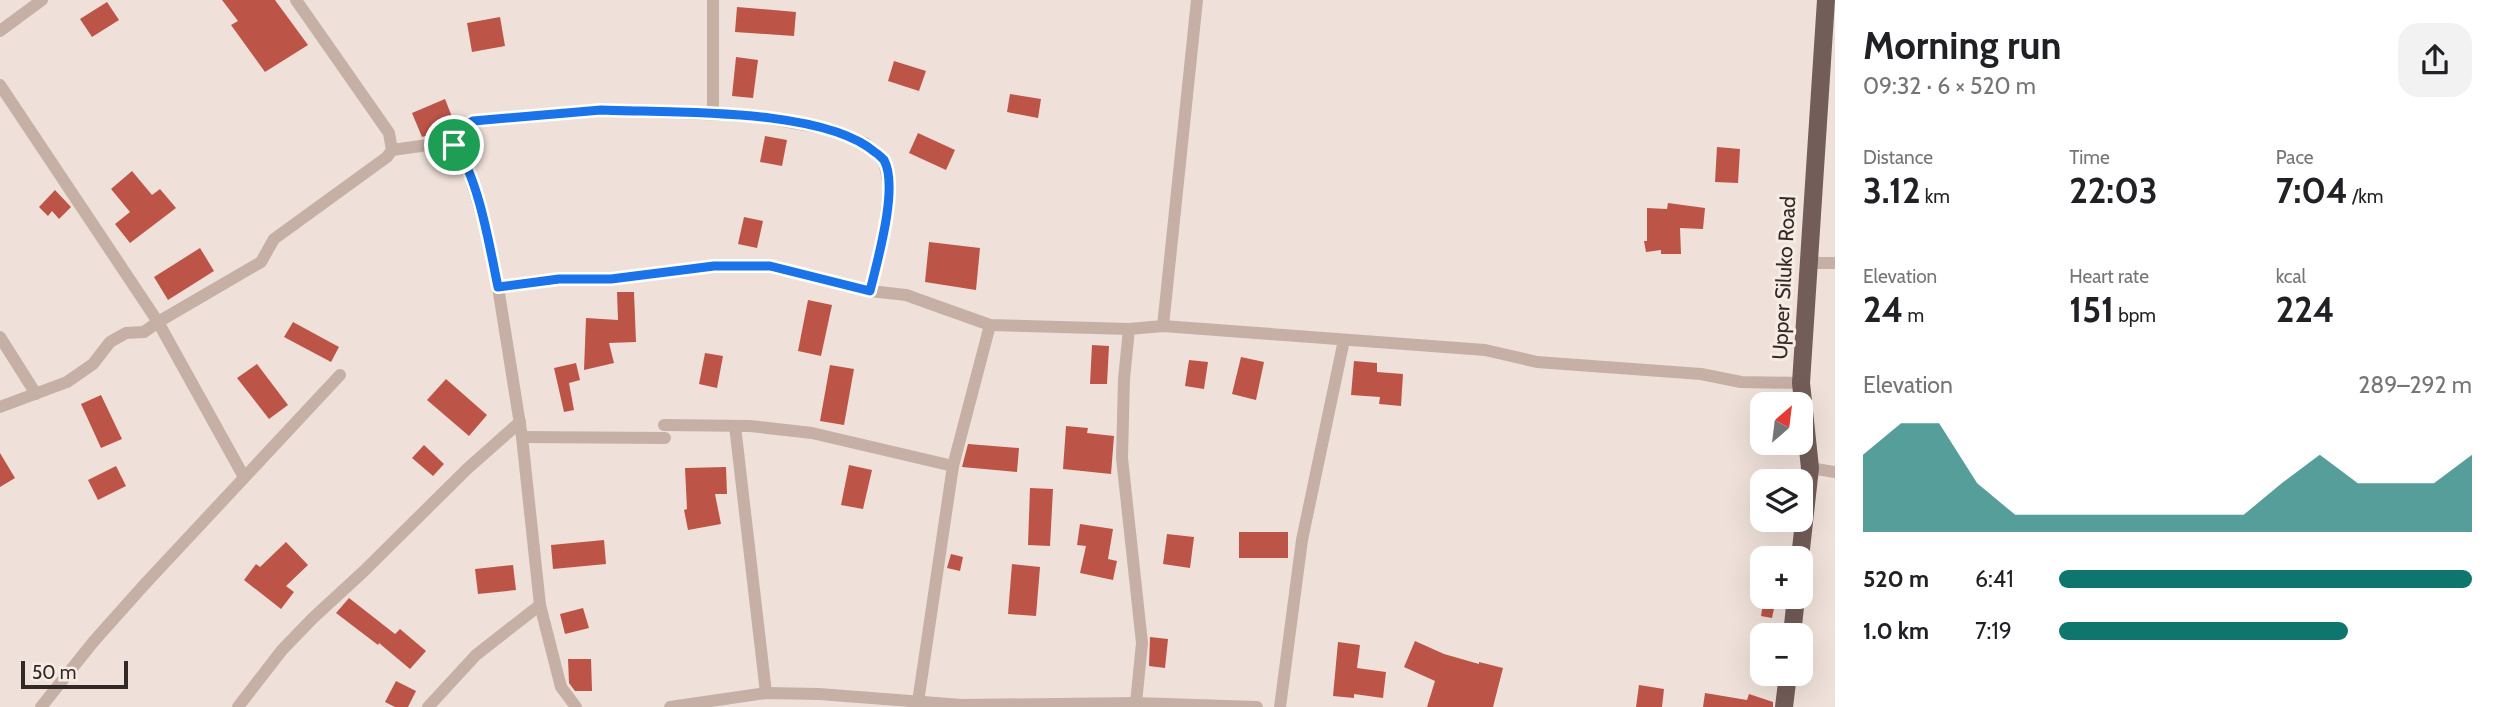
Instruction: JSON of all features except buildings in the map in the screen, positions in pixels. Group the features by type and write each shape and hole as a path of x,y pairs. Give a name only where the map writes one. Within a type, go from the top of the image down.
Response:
{"main road":[{"name":"Upper Siluko Road","path":"1801,546 1810,468 1801,383 1826,0"},
{"path":"1784,707 1787,686"}],"street":[{"path":"0,31 42,0"},
{"path":"0,407 67,382 93,364 110,342 126,333 144,331 261,262 274,239 387,157 392,150 389,133 296,0"},
{"path":"713,0 713,114"},
{"path":"1163,326 1197,0"},
{"path":"0,85 158,322 244,477"},
{"path":"454,145 459,129 473,121 601,110 754,116 833,130 865,143 884,160 889,187 883,240 870,291"},
{"path":"392,150 442,143 454,145 464,158 468,170 487,232 523,437 540,605 561,687 576,707"},
{"path":"1808,263 1835,264"},
{"path":"498,287 559,279 611,279 714,266 770,266 870,291 906,295 990,325 1129,329 1163,326 1485,350 1537,362 1701,374 1741,382 1801,383"},
{"path":"918,702 953,466 990,325"},
{"path":"1129,329 1124,379 1122,458 1142,643 1136,703"},
{"path":"0,337 36,394"},
{"path":"1280,707 1303,540 1344,340"},
{"path":"41,707 94,641 340,375"},
{"path":"238,707 282,649 467,469 520,422"},
{"path":"523,437 735,426 812,433 953,466"},
{"path":"735,426 766,693"},
{"path":"1810,468 1835,472"},
{"path":"428,707 477,655 540,605"},
{"path":"670,707 714,704 766,693 819,694 962,706 1136,703 1257,707"}],"route":[{"path":"601,110 754,116 833,130 865,143 884,160 889,187 883,240 870,291 770,266 714,266 611,279 559,279 498,287 487,232 464,158 454,145 459,129 473,121 601,110"}]}
